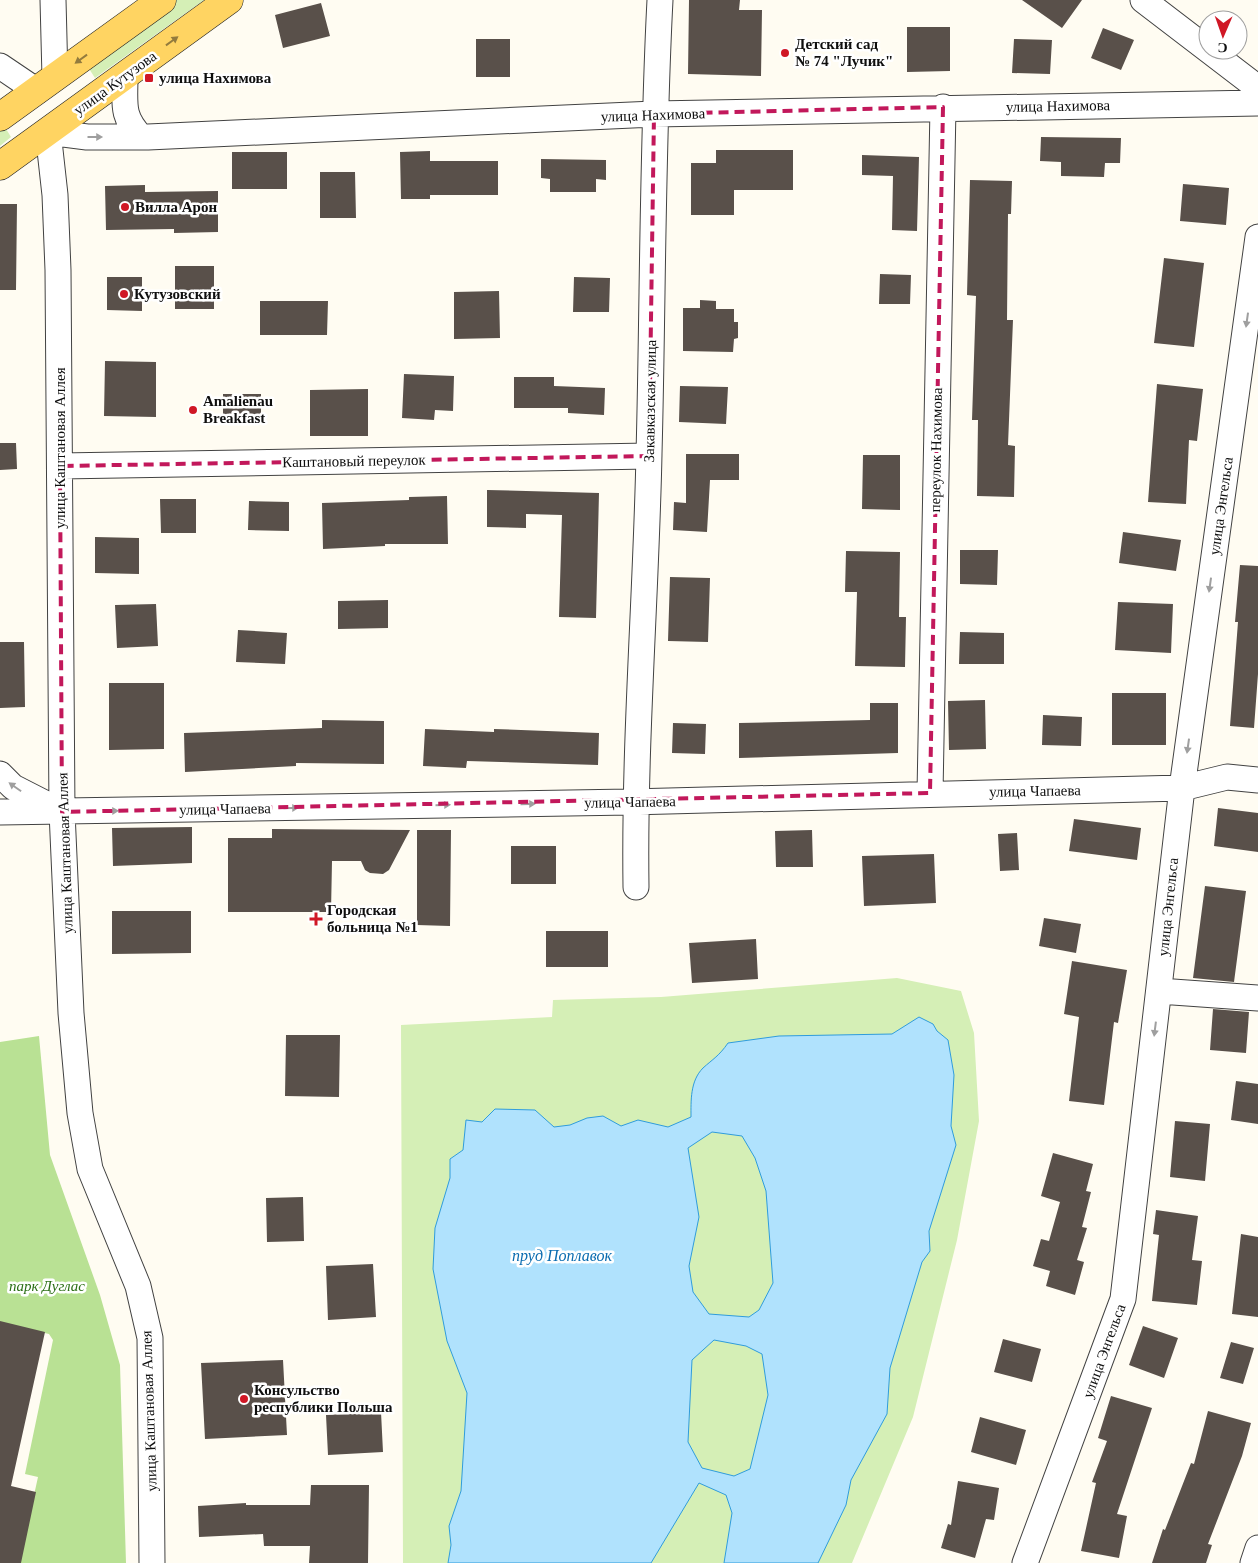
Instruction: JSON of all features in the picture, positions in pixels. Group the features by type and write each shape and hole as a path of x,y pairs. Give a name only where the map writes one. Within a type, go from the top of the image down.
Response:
{"main road":[{"path":"0,117 162,0"},
{"name":"улица Кутузова","path":"0,166 229,0"}],"street":[{"path":"0,66 46,84 53,0"},
{"name":"Закавказская улица","path":"636,886 635,802 649,456 654,114 660,0"},
{"path":"1143,0 1258,88"},
{"path":"125,76 125,109 130,125 141,137"},
{"name":"улица Нахимова","path":"48,132 87,137 141,137 654,114 943,107 1258,103"},
{"name":"переулок Нахимова","path":"930,793 943,107"},
{"name":"улица Каштановая Аллея","path":"48,132 55,195 58,270 62,812 71,1013 82,1122 90,1169 138,1286 150,1338 152,1563"},
{"name":"улица Энгельса","path":"1026,1563 1123,1299 1182,788 1258,237"},
{"name":"Каштановый переулок","path":"60,466 649,456"},
{"path":"0,774 13,787 62,812"},
{"name":"улица Чапаева","path":"0,812 635,802 1182,788 1227,777 1258,780"},
{"path":"1159,991 1258,998"},
{"path":"1253,1563 1258,1548"}],"highlighted area":[{"path":"943,107 930,793 62,812 60,466 649,456 654,114"}],"green space":[{"path":"175,0 204,0 95,78 86,64"},
{"path":"3,124 11,137 0,146 0,126"},
{"name":"пруд Поплавок","path":"897,978 961,991 974,1033 979,1121 957,1240 913,1417 852,1563 403,1563 401,1025 552,1017 553,1000 661,997"},
{"name":"парк Дуглас","path":"39,1036 50,1155 100,1295 120,1365 126,1563 19,1563 38,1477 25,1474 53,1340 49,1334 0,1323 0,1042"}],"water":[{"name":"пруд Поплавок","path":"919,1017 933,1024 937,1031 948,1040 954,1075 951,1126 956,1145 929,1231 930,1251 922,1262 890,1368 887,1414 851,1480 846,1505 818,1563 724,1563 732,1513 726,1495 699,1483 651,1563 448,1563 451,1545 449,1526 461,1491 467,1393 447,1341 433,1269 435,1228 450,1178 450,1159 463,1150 466,1120 482,1122 495,1109 535,1110 554,1127 570,1125 587,1118 603,1116 621,1126 638,1120 668,1127 691,1117 693,1085 699,1073 728,1043 779,1036 892,1034","holes":["712,1132 742,1136 755,1158 766,1191 773,1283 759,1310 749,1317 709,1314 693,1292 689,1266 699,1217 688,1148","714,1340 746,1346 762,1354 768,1395 750,1469 734,1476 702,1468 688,1442 692,1360"]}],"building":[{"path":"689,0 740,0 739,10 762,10 761,76 688,74"},
{"path":"1022,0 1082,0 1062,28"},
{"path":"321,3 330,36 283,48 275,15"},
{"path":"907,27 950,27 950,71 907,72"},
{"path":"1103,28 1134,40 1121,70 1091,58"},
{"path":"476,39 510,39 510,77 476,77"},
{"path":"1014,39 1052,40 1050,74 1012,73"},
{"path":"1041,137 1121,138 1120,163 1105,163 1104,177 1061,176 1061,162 1040,161"},
{"path":"716,150 793,150 793,190 734,190 734,215 691,215 691,163 716,163"},
{"path":"430,151 430,161 498,161 498,195 430,195 430,199 401,199 400,152"},
{"path":"232,152 287,152 287,189 232,189"},
{"path":"862,155 919,157 917,231 892,230 893,176 862,175"},
{"path":"541,159 606,160 606,180 596,179 596,192 550,192 550,179 541,178"},
{"path":"320,172 355,172 356,218 320,218"},
{"path":"970,180 1012,181 1011,214 1008,214 1007,320 1013,320 1008,445 1015,446 1014,497 977,496 978,420 972,420 976,296 967,295"},
{"path":"1183,184 1229,188 1226,225 1180,221"},
{"path":"145,185 145,192 218,191 218,232 174,233 174,229 106,230 105,186"},
{"path":"0,204 17,204 16,290 0,290"},
{"path":"1164,258 1204,263 1194,347 1154,343"},
{"path":"175,266 214,266 214,309 175,309"},
{"path":"880,274 911,275 910,304 879,304"},
{"name":"Кутузовский","path":"107,277 142,277 142,311 107,310"},
{"path":"574,277 610,278 609,312 573,312"},
{"path":"499,291 500,338 454,339 454,292"},
{"path":"700,300 716,301 716,309 734,309 734,322 738,322 738,338 734,339 733,352 683,351 683,308 700,308"},
{"path":"260,301 328,301 327,335 260,335"},
{"path":"105,361 156,362 156,417 104,416"},
{"path":"404,374 454,376 453,411 435,410 434,420 402,418"},
{"path":"514,377 554,377 554,386 605,388 604,415 568,413 568,408 514,408"},
{"path":"1157,384 1203,389 1197,441 1189,440 1186,504 1148,502"},
{"path":"680,386 728,387 726,424 679,422"},
{"path":"368,389 368,436 310,436 310,390"},
{"path":"223,394 261,394 261,423 223,423"},
{"path":"0,443 16,443 17,469 0,470"},
{"path":"686,454 739,454 739,480 710,480 707,532 673,530 674,502 686,503"},
{"path":"863,455 900,455 900,510 862,509"},
{"path":"487,490 599,493 596,618 559,617 562,515 526,514 526,528 487,527"},
{"path":"447,496 448,544 385,544 385,546 323,549 322,503 409,500 409,497"},
{"path":"160,499 196,499 196,533 161,533"},
{"path":"249,501 289,502 289,531 248,530"},
{"path":"1123,532 1181,540 1176,571 1119,563"},
{"path":"95,537 139,538 139,574 95,573"},
{"path":"960,550 998,550 997,585 960,584"},
{"path":"846,551 900,552 899,617 906,617 905,667 855,666 857,592 845,592"},
{"path":"1240,565 1258,566 1258,674 1254,728 1230,726 1238,622 1235,622"},
{"path":"670,577 710,578 708,642 668,641"},
{"path":"388,600 388,628 338,629 338,601"},
{"path":"1118,602 1173,604 1171,653 1115,650"},
{"path":"156,604 158,646 117,648 115,605"},
{"path":"238,630 287,633 285,664 236,662"},
{"path":"960,632 1004,633 1004,664 959,664"},
{"path":"0,642 24,642 25,707 0,708"},
{"path":"109,683 164,683 164,749 109,750"},
{"path":"1112,693 1166,693 1166,745 1112,745"},
{"path":"985,700 986,749 949,750 948,701"},
{"path":"870,703 898,703 898,753 739,758 739,723 870,720"},
{"path":"1043,715 1082,717 1081,746 1042,745"},
{"path":"322,720 384,721 384,764 296,763 296,766 185,772 184,733 322,728"},
{"path":"673,723 706,724 705,754 672,753"},
{"path":"425,729 494,732 494,729 599,733 598,765 467,761 466,768 423,766"},
{"path":"1218,808 1258,813 1258,852 1214,846"},
{"path":"1074,819 1141,828 1137,860 1069,851"},
{"path":"192,827 192,863 113,866 112,828"},
{"path":"272,829 410,830 389,870 383,874 370,873 365,870 361,861 332,861 331,912 228,912 228,838 272,838"},
{"path":"417,830 451,830 450,926 417,925"},
{"path":"812,830 813,867 776,867 775,831"},
{"path":"1017,833 1019,870 1000,871 998,834"},
{"path":"511,846 556,846 556,884 511,884"},
{"path":"934,854 936,903 864,906 862,856"},
{"path":"1205,886 1246,891 1234,982 1193,978"},
{"path":"112,911 191,911 191,953 112,954"},
{"path":"1044,918 1081,924 1076,953 1039,946"},
{"path":"546,931 608,931 608,967 546,967"},
{"path":"756,939 758,979 692,983 689,943"},
{"path":"1072,961 1127,970 1118,1023 1114,1022 1104,1105 1069,1101 1079,1017 1064,1014"},
{"path":"1213,1009 1249,1012 1246,1053 1210,1050"},
{"path":"286,1035 340,1035 339,1097 285,1096"},
{"path":"1236,1081 1258,1084 1258,1124 1231,1120"},
{"path":"1175,1121 1210,1124 1205,1181 1170,1177"},
{"path":"1053,1153 1093,1164 1086,1191 1091,1192 1082,1227 1087,1228 1077,1260 1084,1262 1075,1295 1046,1286 1050,1271 1033,1266 1041,1239 1049,1241 1060,1202 1041,1196"},
{"path":"303,1197 304,1241 267,1242 266,1198"},
{"path":"1156,1210 1198,1216 1192,1260 1202,1261 1197,1305 1152,1301 1159,1235 1153,1234"},
{"path":"1241,1234 1258,1237 1258,1317 1232,1314"},
{"path":"373,1264 376,1317 328,1320 326,1266"},
{"path":"0,1321 45,1332 11,1486 36,1492 21,1563 0,1563"},
{"path":"1143,1326 1178,1338 1164,1378 1129,1365"},
{"path":"1003,1339 1041,1349 1032,1382 994,1372"},
{"path":"1231,1342 1254,1348 1243,1384 1220,1378"},
{"name":"Консульство республики Польша","path":"283,1360 287,1435 205,1439 201,1363"},
{"path":"1111,1396 1152,1408 1117,1514 1127,1516 1119,1558 1081,1551 1096,1483 1092,1482 1107,1441 1098,1438"},
{"path":"1208,1411 1251,1423 1242,1456 1208,1544 1212,1545 1206,1563 1152,1563 1163,1529 1165,1530 1191,1463 1194,1464"},
{"path":"381,1412 383,1452 328,1455 326,1415"},
{"path":"980,1417 1026,1430 1016,1465 971,1452"},
{"path":"958,1481 999,1488 994,1520 986,1519 975,1558 941,1548 948,1524 951,1525"},
{"path":"311,1485 369,1485 368,1563 309,1563 310,1546 264,1546 263,1534 199,1537 198,1506 246,1503 246,1505 310,1505"}],"place":[{"name":"Детский сад № 74 \"Лучик\"","path":"785,53"},
{"name":"улица Нахимова","path":"149,78"},
{"name":"Вилла Арон","path":"125,207"},
{"name":"Кутузовский","path":"124,294"},
{"name":"Amalienau Breakfast","path":"193,410"},
{"name":"Городская больница №1","path":"316,919"},
{"name":"Консульство республики Польша","path":"244,1399"}]}
